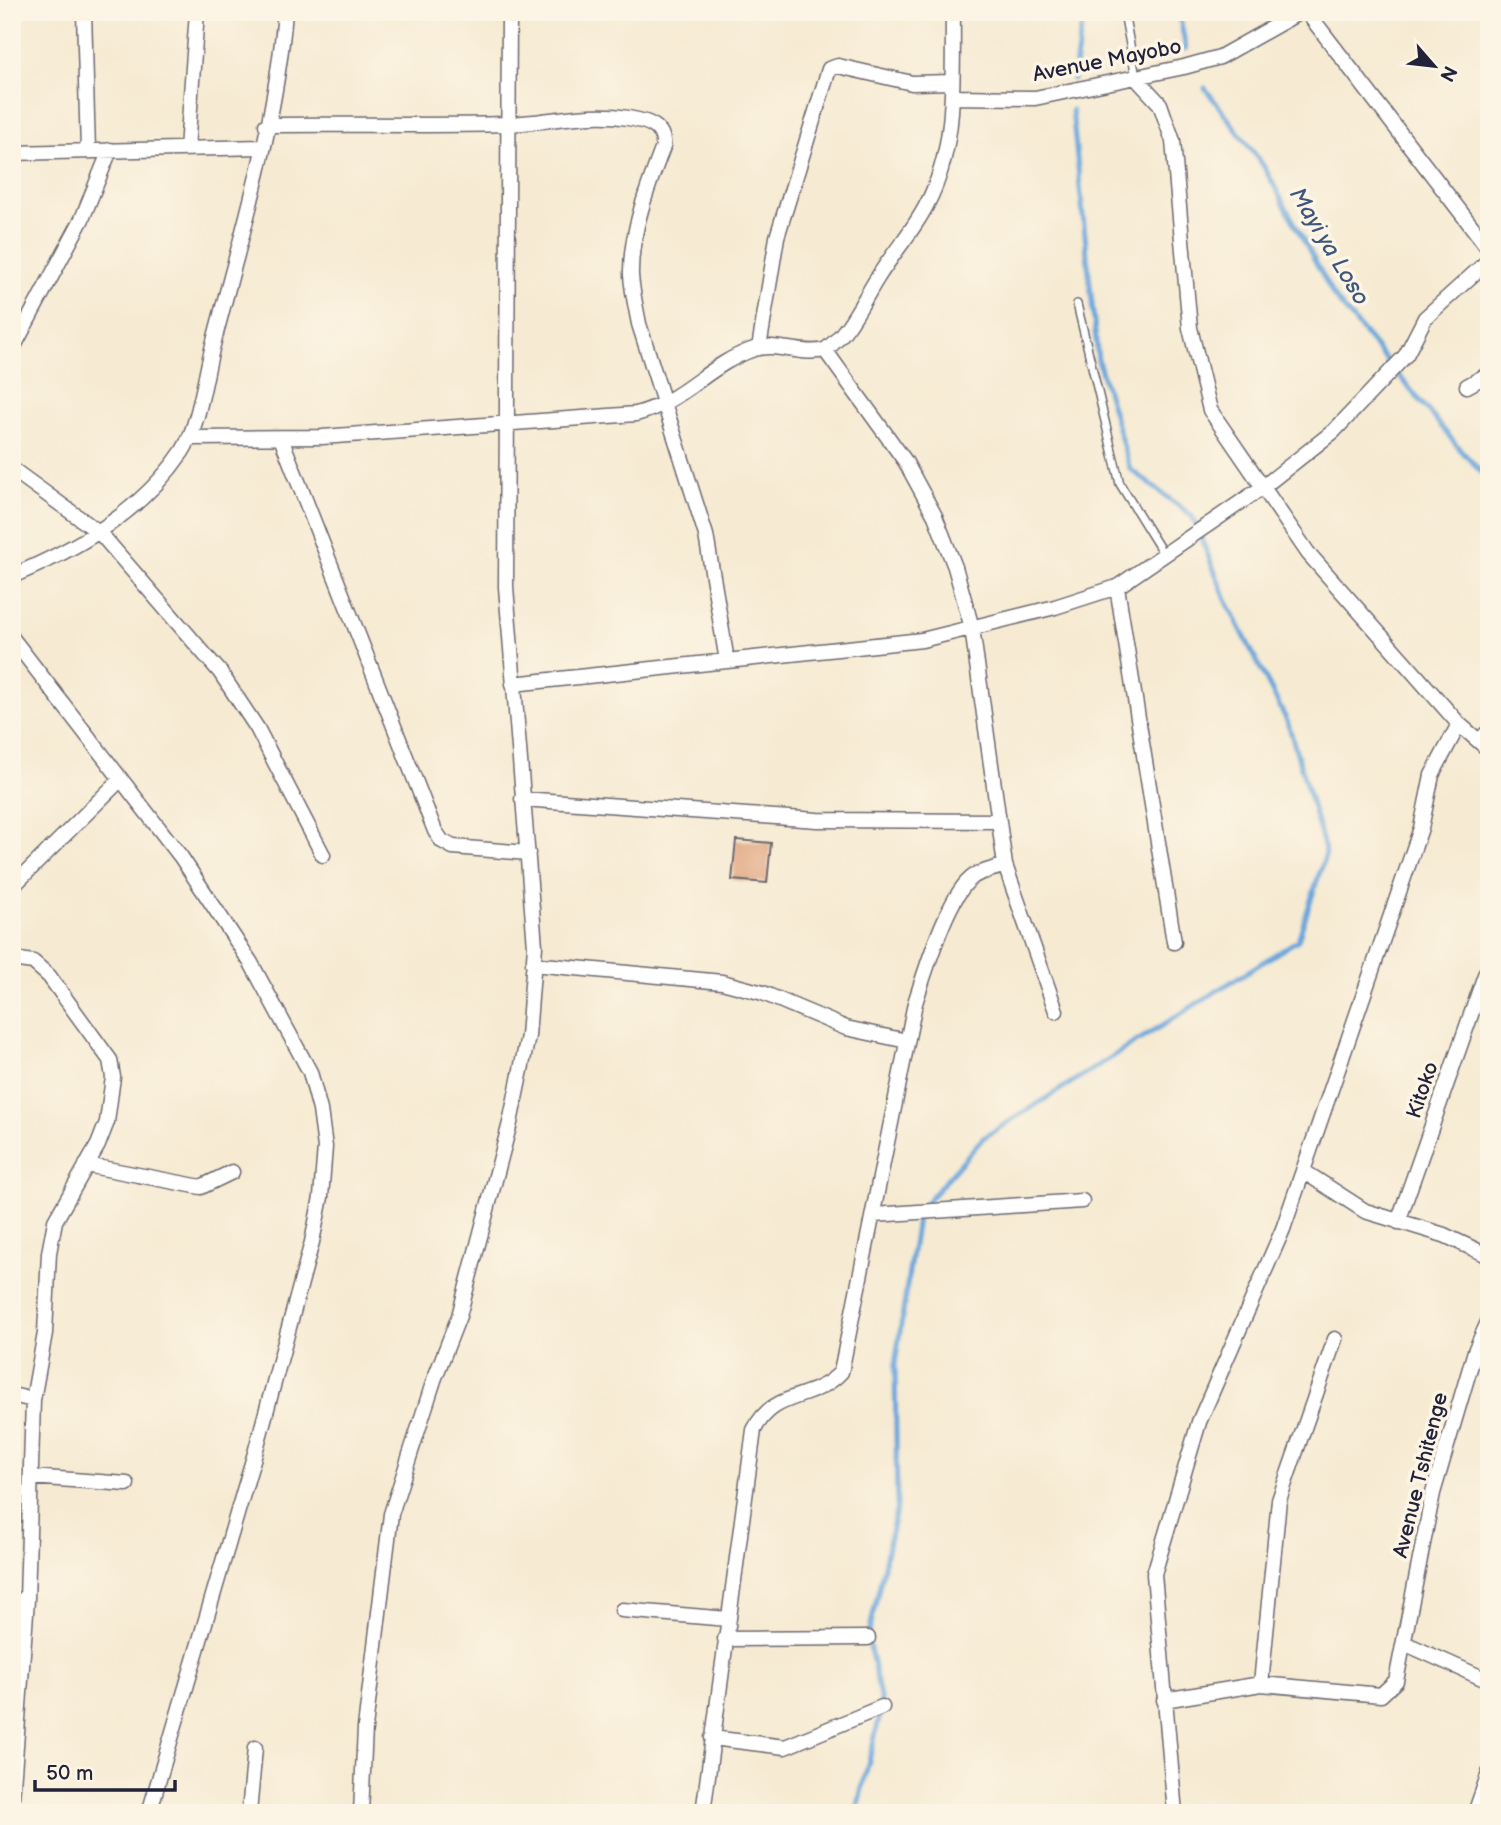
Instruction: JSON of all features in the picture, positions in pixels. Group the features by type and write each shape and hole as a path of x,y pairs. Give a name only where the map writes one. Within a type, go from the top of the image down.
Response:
{"street":[{"path":"84,12 88,151"},
{"path":"187,149 197,12"},
{"path":"12,576 100,533 161,476 189,438 267,125 285,12"},
{"path":"361,1813 365,1728 391,1514 434,1380 459,1316 510,1123 528,1036 533,964 528,853 506,587 509,12"},
{"path":"189,438 281,438 628,415 666,403 691,389 706,372 723,361 759,348 825,350 847,327 926,207 948,150 953,12"},
{"name":"Avenue Mayobo","path":"952,97 1035,98 1136,78 1220,57 1300,12"},
{"path":"1307,12 1489,250"},
{"path":"759,348 777,237 830,69 838,66 912,83 952,82"},
{"path":"1136,78 1160,104 1173,141 1184,285 1190,328 1210,410 1308,553 1459,724 1489,750"},
{"path":"267,125 509,124 585,116 627,117 651,124 664,137 638,228 631,273 639,324 706,535 727,661"},
{"path":"12,153 262,147"},
{"path":"12,350 82,219 110,150"},
{"path":"513,684 922,640 1117,587 1263,487 1334,431 1406,355 1425,318 1489,260"},
{"path":"825,350 905,461 935,516 955,567 972,628 1004,865 1056,1011"},
{"path":"1467,386 1489,374"},
{"path":"281,438 435,831 442,841 453,847 528,853"},
{"path":"12,469 100,533 220,672 257,728 323,855"},
{"path":"1117,587 1174,942"},
{"path":"12,638 181,857 251,963 310,1072 320,1110 325,1147 321,1197 308,1255 256,1453 149,1813"},
{"path":"1175,1813 1154,1574 1199,1422 1283,1229 1421,828 1432,775 1459,724"},
{"path":"12,887 121,779"},
{"path":"522,799 817,820 998,821"},
{"path":"703,1813 754,1430 762,1413 776,1402 828,1386 841,1372 915,1003 934,946 963,886 975,876 1004,865"},
{"path":"12,959 33,962 49,976 110,1060 113,1077 107,1122 55,1221 49,1253 45,1333 33,1400 20,1600 12,1799"},
{"path":"533,964 722,982 763,993 846,1028 907,1041"},
{"name":"Kitoko","path":"1398,1222 1486,972"},
{"path":"86,1166 201,1187 232,1171"},
{"path":"1303,1171 1364,1211 1444,1235 1489,1256"},
{"path":"874,1215 1082,1201"},
{"name":"Avenue Tshitenge","path":"1261,1684 1381,1695 1396,1681 1433,1493 1475,1351 1489,1320"},
{"path":"1164,1700 1261,1684 1279,1500 1335,1339"},
{"path":"12,1395 33,1400"},
{"path":"30,1477 127,1484"},
{"path":"622,1610 728,1619"},
{"path":"725,1639 867,1638"},
{"path":"1404,1643 1489,1681"},
{"path":"712,1738 785,1747 882,1707"},
{"path":"249,1813 255,1748"},
{"path":"1475,1813 1489,1773"}],"lane":[{"path":"1124,12 1136,78"},
{"path":"1077,304 1120,484 1164,556"},
{"path":"1476,739 1489,726"}],"building":[{"path":"736,840 771,843 767,883 732,880"}],"waterway":[{"path":"1073,79 1084,12"},
{"name":"Mayi ya Loso","path":"1179,12 1186,49"},
{"name":"Mayi ya Loso","path":"1205,88 1263,165 1335,298 1459,448 1481,472 1489,466"},
{"path":"856,1813 882,1707 868,1638 897,1506 895,1365 918,1212 983,1138 1298,940 1326,853 1288,723 1228,604 1192,516 1130,469 1098,360 1072,110"}]}
